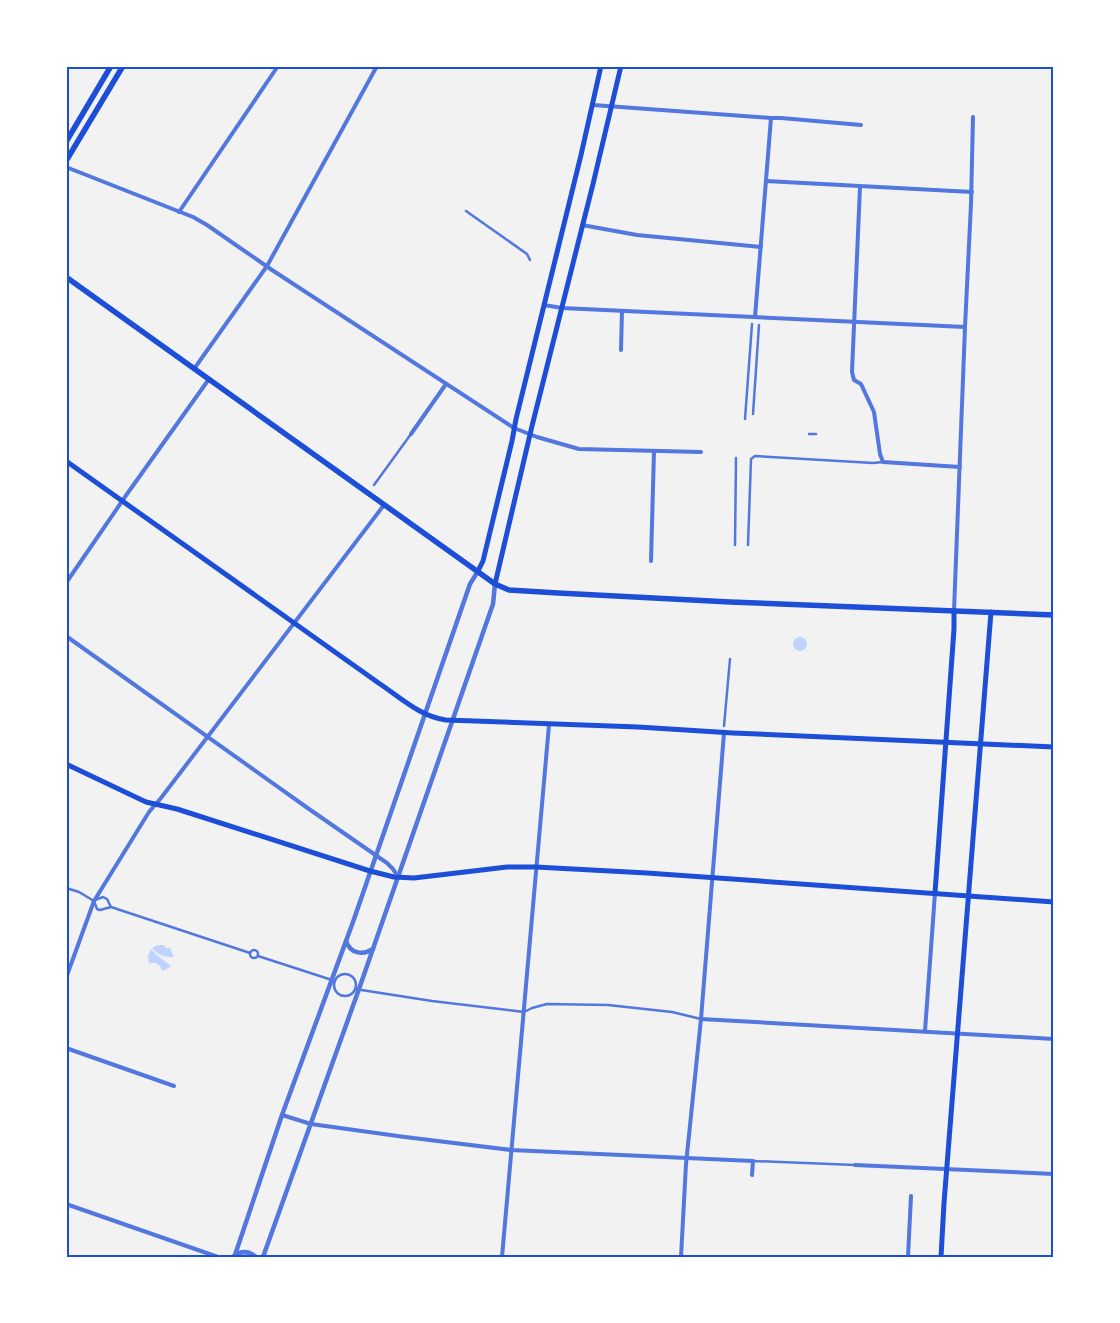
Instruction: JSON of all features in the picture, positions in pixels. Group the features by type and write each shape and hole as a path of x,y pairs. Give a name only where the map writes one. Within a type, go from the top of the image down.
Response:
{"main road":[{"path":"66,142 111,66"},
{"path":"66,161 123,66"},
{"path":"478,571 482,561 601,66"},
{"path":"496,584 530,435 621,66"},
{"path":"66,277 384,505 496,584 509,590 730,602 1054,615"},
{"path":"66,461 424,714 438,719 549,725 724,729 1054,747"},
{"path":"935,893 942,812 954,611"},
{"path":"941,1257 991,612"},
{"path":"66,764 146,802 386,876 426,877 512,867 536,867 1054,902"}],"street":[{"path":"179,212 278,66"},
{"path":"194,369 267,266 377,66"},
{"path":"592,105 861,125"},
{"path":"954,611 972,192 973,117"},
{"path":"755,317 771,118"},
{"path":"66,167 179,212 206,225 514,428 530,435 579,449 701,452"},
{"path":"766,181 972,192"},
{"path":"860,187 852,372 854,380 861,384 874,412 880,454 883,462"},
{"path":"466,211 527,254 530,260"},
{"path":"582,224 637,234 761,247"},
{"path":"544,305 562,308 965,327"},
{"path":"621,350 622,311"},
{"path":"745,419 752,324"},
{"path":"753,414 759,325"},
{"path":"66,583 209,379"},
{"path":"374,485 446,384"},
{"path":"809,434 816,434"},
{"path":"651,560 654,451"},
{"path":"748,545 751,459 755,456 960,467"},
{"path":"735,545 736,458"},
{"path":"66,978 94,900 149,812 384,505"},
{"path":"234,1256 282,1115 333,981 470,584 478,571"},
{"path":"263,1257 357,989 374,949 493,604 496,584"},
{"path":"66,636 390,866 398,877"},
{"path":"681,1257 687,1157 701,1019 730,658"},
{"path":"502,1257 549,725"},
{"path":"66,888 94,900 103,897 107,899 111,907"},
{"path":"925,1031 935,893"},
{"path":"94,900 97,909 111,907 250,953"},
{"path":"346,940 348,946 357,952 368,952 374,949"},
{"path":"250,953 252,950 256,950 258,956"},
{"path":"250,953 252,958 258,956 333,981 342,975 349,975 354,979 357,989"},
{"path":"333,981 336,991 343,996 352,994 357,989"},
{"path":"357,989 435,1002 524,1012 547,1004 608,1005 672,1012 701,1019 1054,1039"},
{"path":"66,1048 174,1086"},
{"path":"282,1115 311,1124 512,1150 1054,1174"},
{"path":"752,1175 753,1161"},
{"path":"908,1257 912,1196"},
{"path":"66,1204 218,1257"},
{"path":"234,1256 239,1253 248,1252 256,1257"}],"water":[{"path":"800,637 805,639 807,644 805,649 800,651 795,649 793,644 795,639"},
{"path":"158,945 170,948 174,957 157,953 152,948"},
{"path":"151,949 171,966 162,971 157,964 149,964 148,956"}]}
